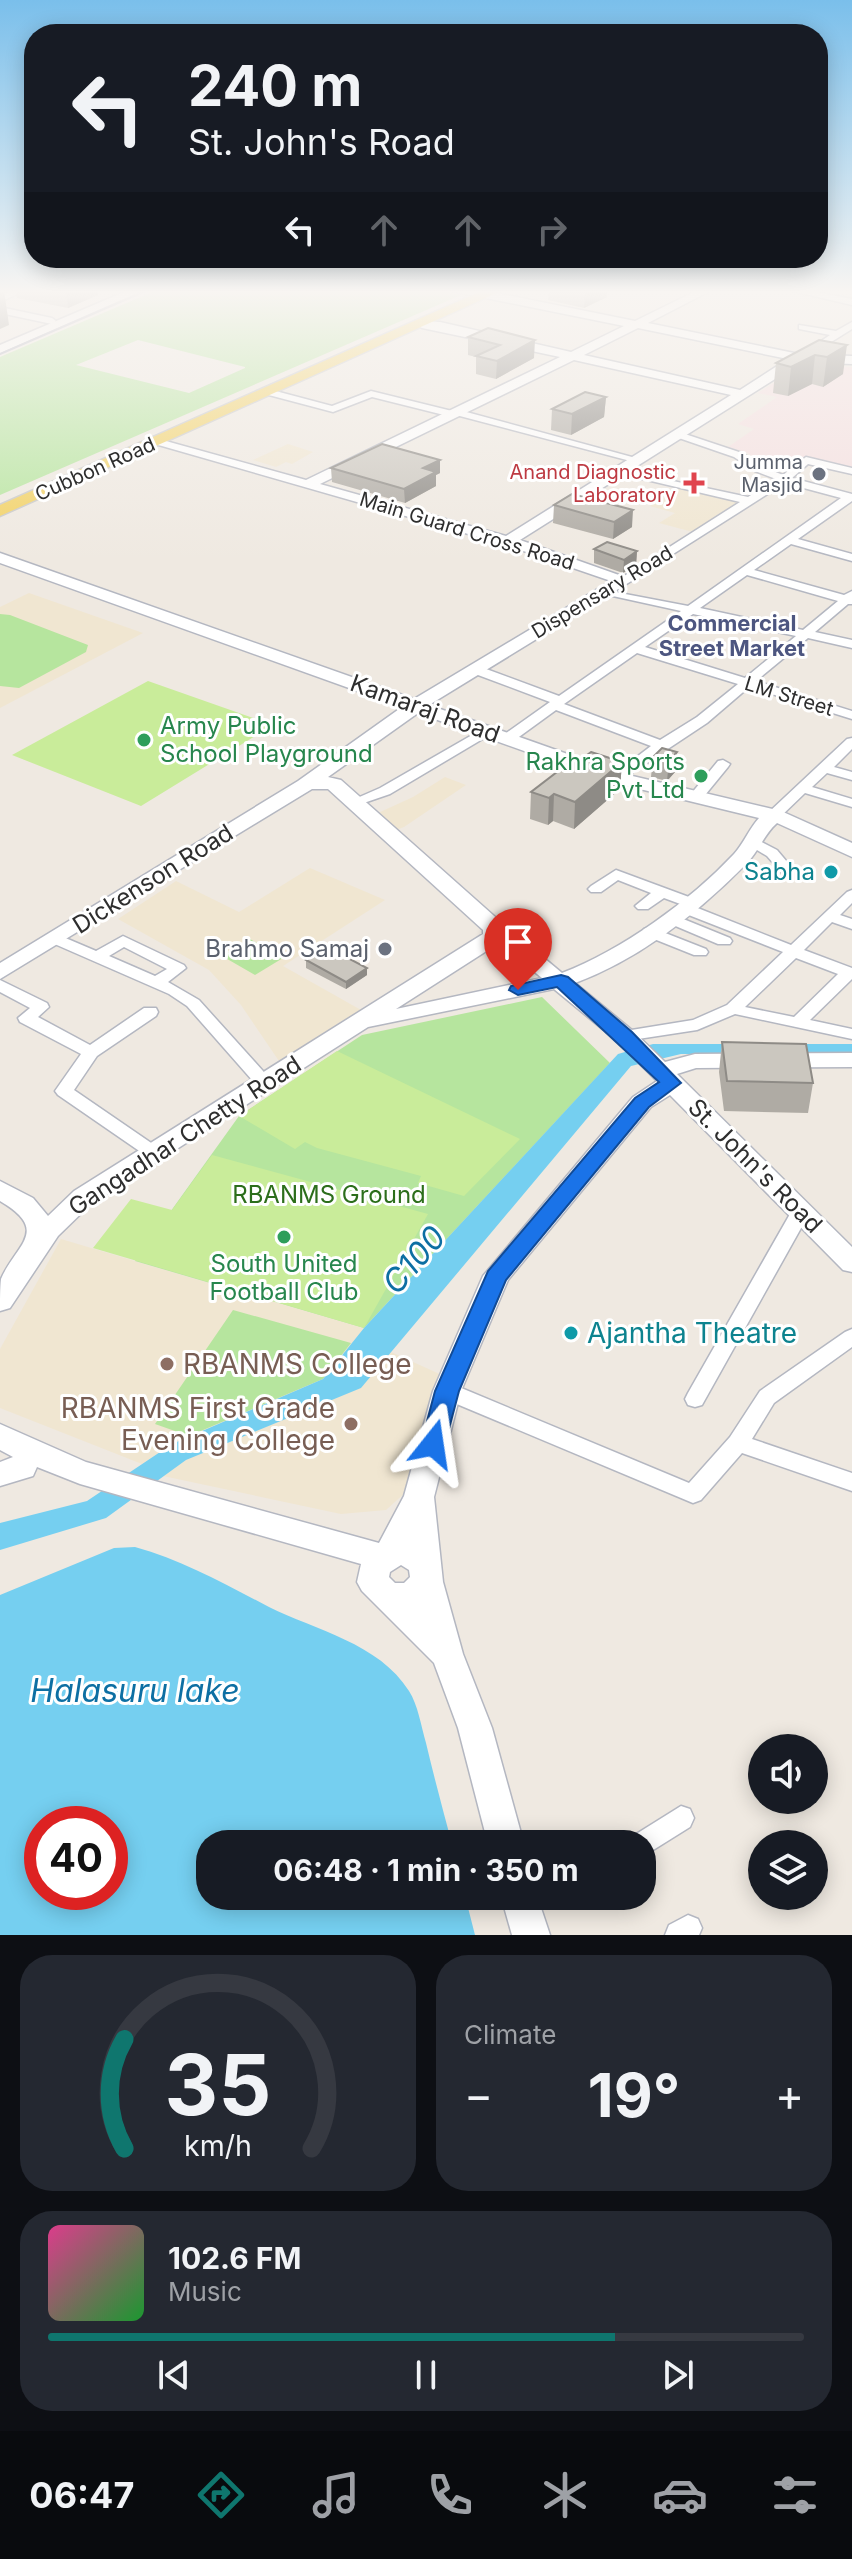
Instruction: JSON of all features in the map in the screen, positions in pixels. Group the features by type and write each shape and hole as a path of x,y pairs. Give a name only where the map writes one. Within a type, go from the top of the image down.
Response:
{"main road":[{"name":"Cubbon Road","path":"0,511 54,482 287,380"},
{"name":"Cubbon Road","path":"0,501 158,445 223,409 290,380"}],"street":[{"path":"309,484 521,380"},
{"path":"683,380 742,394"},
{"path":"508,541 764,380"},
{"path":"268,392 333,409 371,394 638,460"},
{"path":"679,435 738,455 759,469 784,479 851,498"},
{"name":"Main Guard Cross Road","path":"158,445 508,541 625,580"},
{"name":"Dispensary Road","path":"420,709 474,669 625,580 784,479 806,460 852,471"},
{"path":"621,471 749,501"},
{"path":"507,739 688,609 851,498"},
{"path":"789,540 852,558"},
{"name":"Kamaraj Road","path":"0,561 618,778 774,815 852,851"},
{"path":"745,571 850,598"},
{"path":"600,572 601,592 852,644"},
{"path":"618,778 661,745 702,720 850,598"},
{"name":"LM Street","path":"634,648 852,715"},
{"path":"474,669 661,745"},
{"path":"334,784 337,772 420,709"},
{"name":"Dickenson Road","path":"0,972 305,785 420,709"},
{"path":"355,802 385,791 486,731"},
{"path":"774,815 852,742"},
{"path":"696,797 723,764"},
{"path":"823,768 852,776"},
{"name":"Dickenson Road","path":"305,785 320,782 334,784"},
{"name":"St. John's Road","path":"334,784 494,928 561,981 649,1061 852,1263"},
{"path":"802,788 852,803"},
{"name":"Gangadhar Chetty Road","path":"356,1024 561,981 598,967 683,910 743,856 774,815"},
{"path":"752,841 772,853 786,869"},
{"path":"596,889 616,874 662,892 724,941"},
{"path":"643,906 662,892"},
{"path":"382,1593 372,1575 378,1562 387,1556 419,1497 447,1391 496,1276 642,1102 649,1061 697,1025 733,1009 852,895"},
{"path":"683,910 793,951 849,968 797,1023"},
{"path":"829,916 852,924"},
{"name":"Gangadhar Chetty Road","path":"0,1301 39,1242 83,1197 494,937 494,928"},
{"path":"650,932 700,952"},
{"path":"56,939 156,983 193,1003 265,1084"},
{"path":"97,957 123,941 178,968 156,983"},
{"path":"0,985 41,1007 26,1018 91,1052"},
{"path":"733,1009 852,1034"},
{"path":"150,1012 91,1052 64,1091 154,1153"},
{"path":"649,1061 852,1060"},
{"path":"11,1196 54,1205 83,1197"},
{"path":"11,1196 38,1220 39,1242"},
{"path":"695,1399 801,1212"},
{"path":"447,1391 693,1494 738,1443 767,1397 852,1337"},
{"path":"738,1443 852,1482"},
{"path":"12,1457 159,1491 329,1542 387,1556 412,1554 425,1573"},
{"path":"419,1497 425,1573 447,1654 475,1728 502,1830"},
{"path":"329,1542 447,1654"},
{"path":"382,1593 411,1597 425,1573"},
{"path":"656,1835 681,1818"},
{"path":"523,1910 531,1935"}],"shaded area":[{"path":"778,380 852,380 852,470 806,459 799,464 782,460 769,469 748,453 728,447 754,429 738,424 777,397 758,393"},
{"path":"288,444 313,452 292,464 286,462 276,467 253,460"},
{"path":"680,485 744,500 693,532 659,523 675,513 650,506"},
{"path":"29,593 143,633 0,708 0,607"},
{"path":"445,777 466,785 404,827 396,830 378,813 413,797"},
{"path":"310,868 385,900 283,966 361,1010 281,1064 241,1005 209,970 118,919 176,881 239,912"},
{"name":"RBANMS College","path":"61,1239 364,1328 323,1379 172,1444 142,1464 0,1408 0,1349"},
{"name":"RBANMS First Grade Evening College","path":"391,1352 444,1376 407,1491 386,1510 341,1514 163,1476 186,1460 360,1388"}],"green space":[{"path":"0,380 138,380 189,393 217,380 264,380 0,495"},
{"path":"0,614 88,645 86,652 19,688 0,686"},
{"name":"Army Public School Playground","path":"148,681 273,725 141,806 12,755"},
{"path":"250,939 283,958 255,975 222,956"},
{"name":"RBANMS Ground","path":"542,997 610,1063 364,1328 135,1261 239,1116 362,1035"},
{"path":"337,1051 520,1139 464,1196 418,1183 421,1176 305,1142 295,1149 239,1116"},
{"name":"South United Football Club","path":"212,1155 428,1214 364,1328 93,1248 131,1199 172,1210"},
{"path":"233,1310 351,1343 323,1379 189,1436 155,1424"}],"water":[{"path":"653,1044 852,1044 852,1054 681,1054 631,1066 361,1388 186,1460 106,1518 0,1550 0,1523 87,1501 172,1444 323,1379 364,1328 618,1054"},
{"name":"Halasuru lake","path":"135,1547 203,1573 269,1607 364,1649 381,1661 412,1697 448,1830 196,1830 196,1910 469,1910 475,1935 0,1935 0,1595 114,1548"}],"building":[{"path":"585,392 606,397 572,414 552,409"},
{"path":"382,444 440,460 423,468 436,472 404,489 331,468"},
{"path":"572,494 633,510 614,522 554,505"},
{"path":"607,542 637,551 624,560 594,549"},
{"path":"662,748 677,752 669,761 653,757"},
{"path":"591,752 622,762 575,802 554,794 549,798 531,792 570,762 580,760"},
{"path":"327,947 367,968 346,982 306,960"},
{"path":"722,1042 806,1044 813,1083 727,1081"}],"place":[{"name":"Jumma Masjid","path":"819,474"},
{"name":"Anand Diagnostic Laboratory","path":"694,483"},
{"name":"Army Public School Playground","path":"144,740"},
{"name":"Rakhra Sports Pvt Ltd","path":"701,776"},
{"name":"Sabha","path":"831,872"},
{"name":"Brahmo Samaj","path":"385,949"},
{"name":"South United Football Club","path":"284,1237"},
{"name":"Ajantha Theatre","path":"571,1333"},
{"name":"RBANMS College","path":"167,1364"},
{"name":"RBANMS First Grade Evening College","path":"351,1424"}],"district":[{"name":"Commercial Street Market","path":"732,636"}],"route":[{"path":"433,1444 447,1391 496,1276 642,1102 671,1083 625,1036 561,981 518,990"}],"water label":[{"name":"C100","path":"414,1260"}]}
